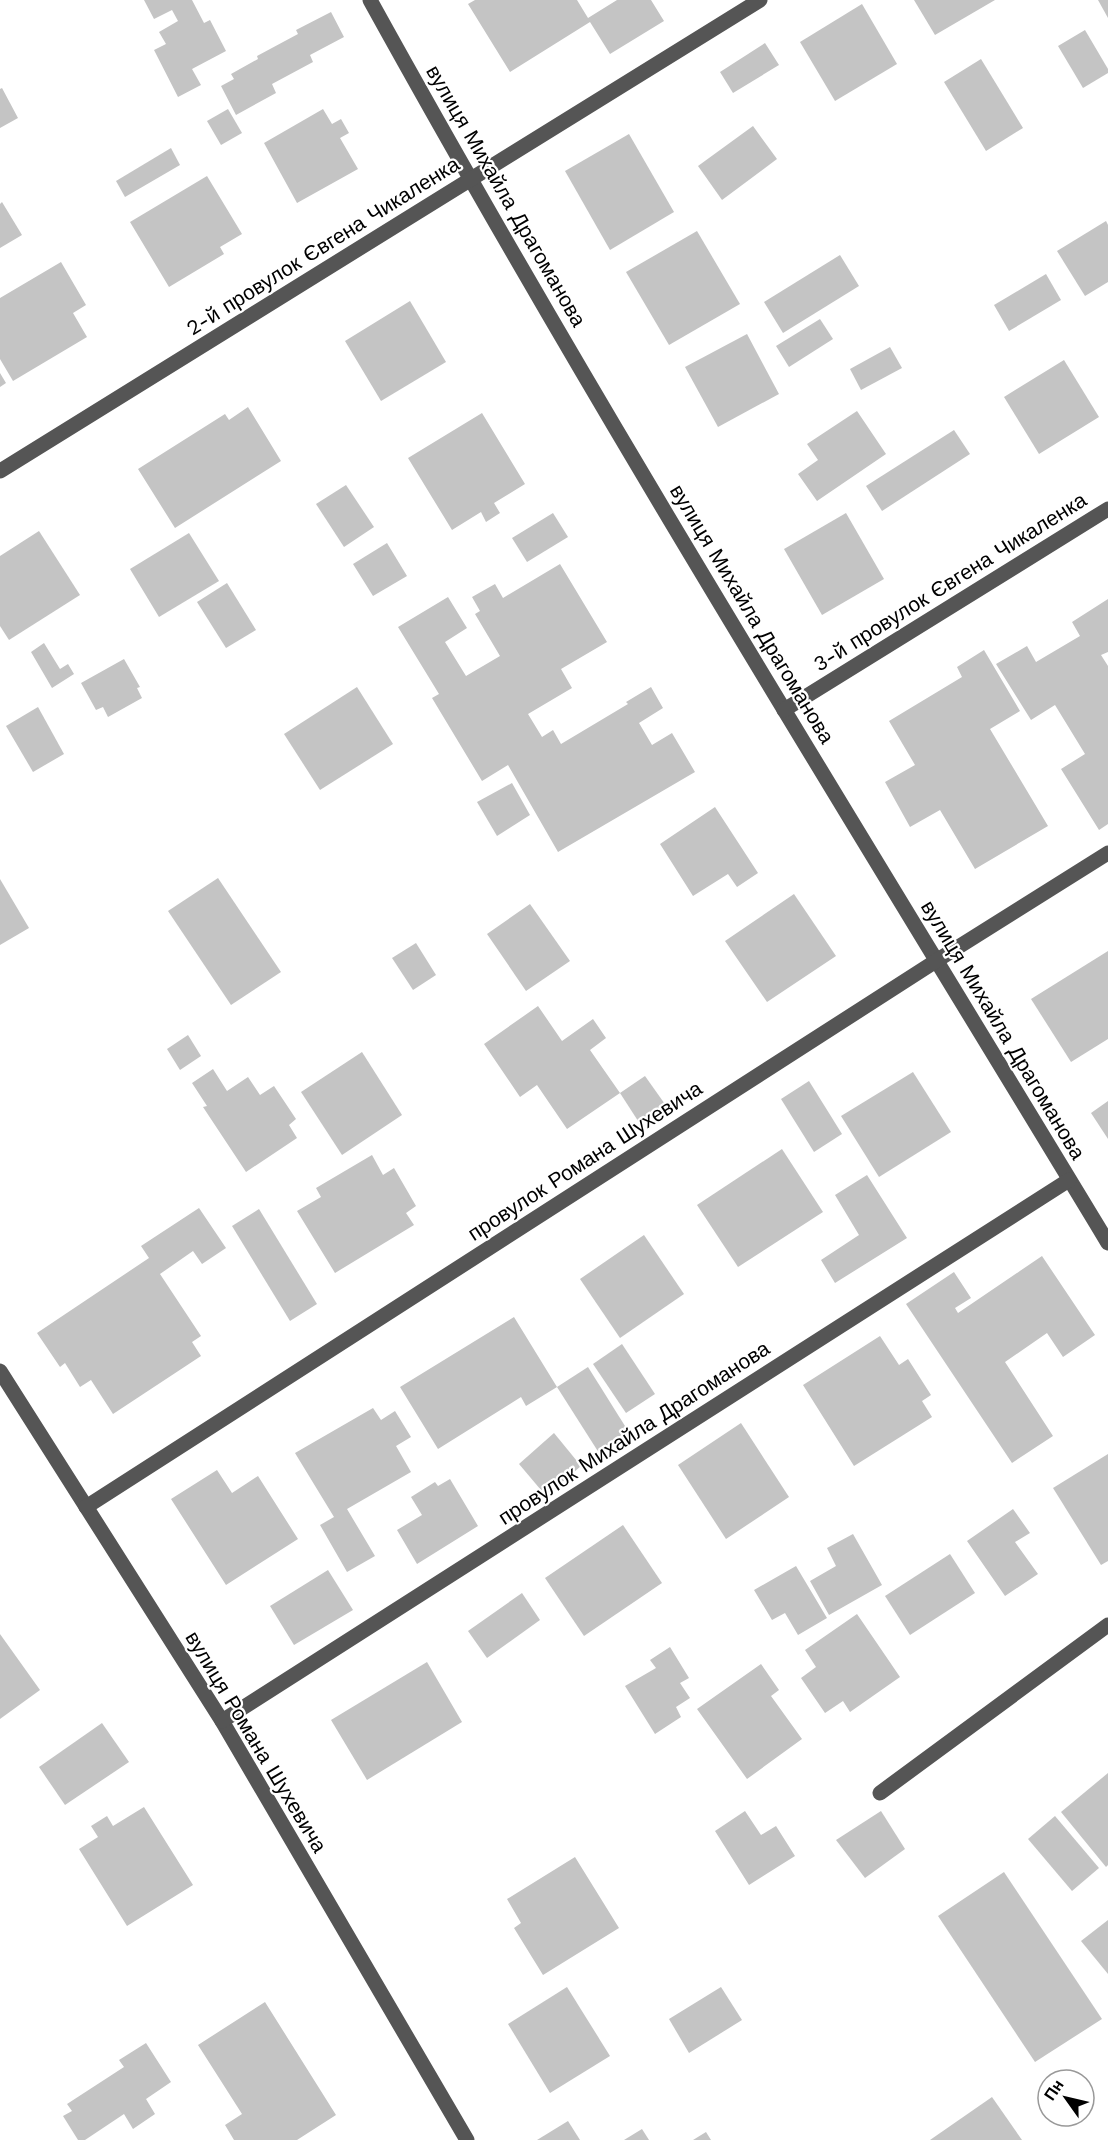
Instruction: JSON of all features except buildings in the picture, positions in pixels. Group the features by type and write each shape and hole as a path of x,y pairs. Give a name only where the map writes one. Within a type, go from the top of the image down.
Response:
{"street":[{"name":"вулиця Михайла Драгоманова","path":"370,0 470,180 784,710 1108,1244"},
{"name":"2-й провулок Євгена Чикаленка","path":"0,471 760,0"},
{"name":"3-й провулок Євгена Чикаленка","path":"784,710 1108,509"},
{"name":"провулок Романа Шухевича","path":"86,1507 1108,853"},
{"name":"провулок Михайла Драгоманова","path":"222,1721 1069,1180"},
{"name":"вулиця Романа Шухевича","path":"0,1371 222,1721 467,2140"},
{"path":"880,1793 1108,1625"}]}
